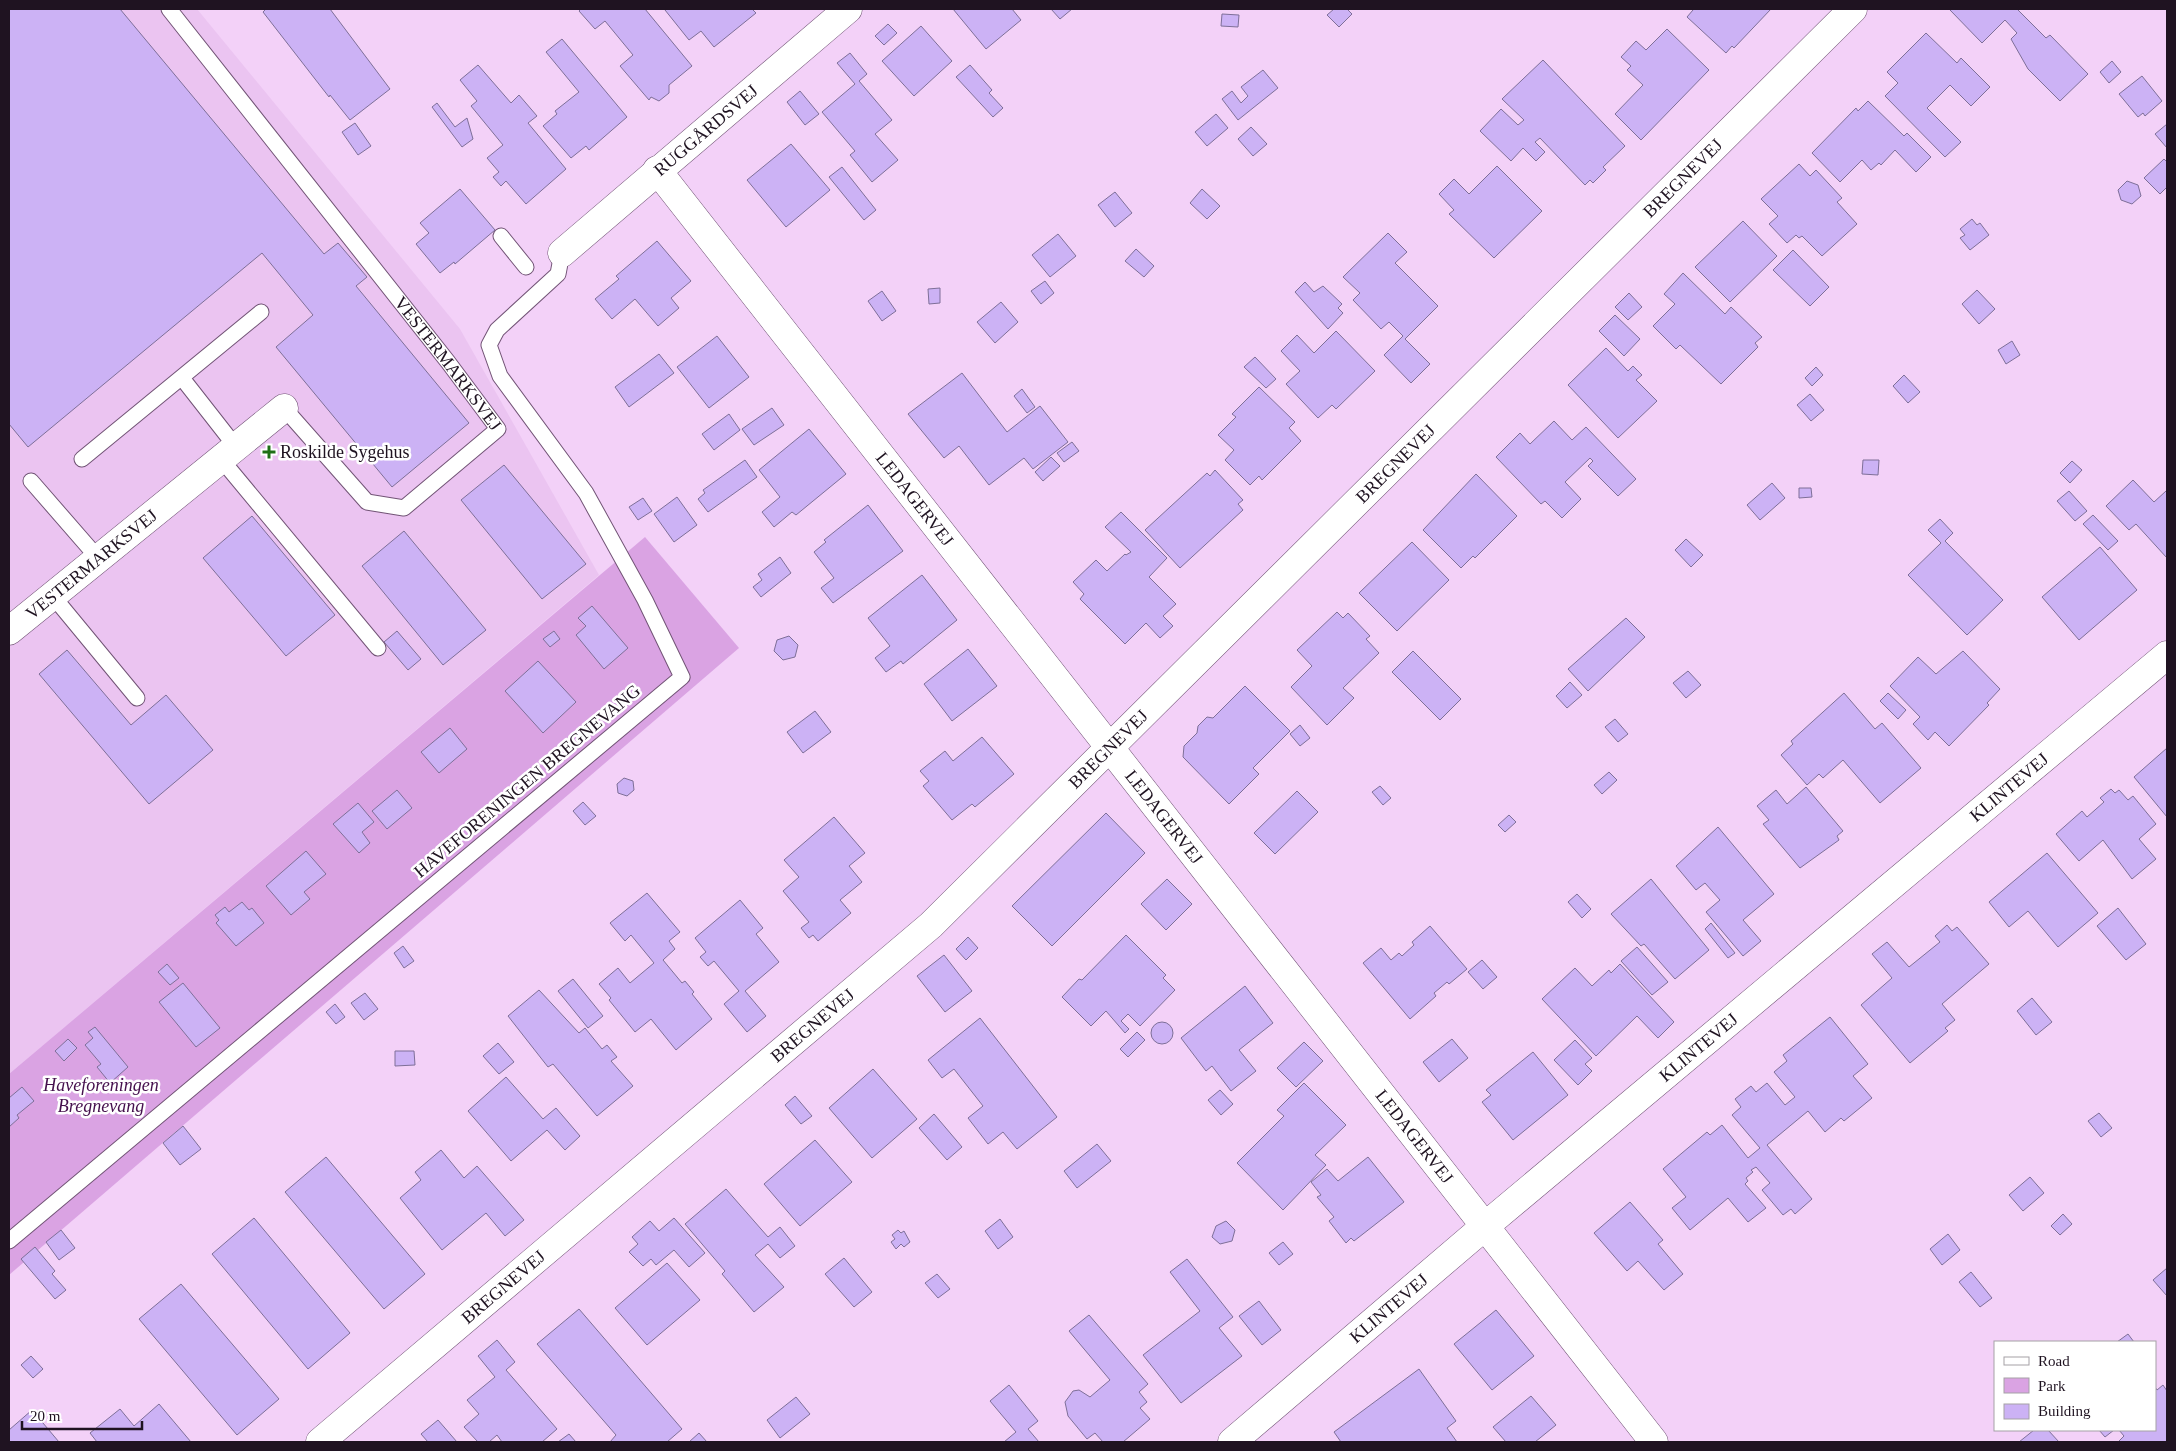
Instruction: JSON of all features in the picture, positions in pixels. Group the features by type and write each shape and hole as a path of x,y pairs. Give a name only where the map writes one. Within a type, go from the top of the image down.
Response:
{"street":[{"name":"RUGGÅRDSVEJ","path":"562,252 656,170 848,9"},
{"name":"BREGNEVEJ","path":"320,1442 931,925 1853,9"},
{"name":"LEDAGERVEJ","path":"656,170 1654,1442"},
{"name":"VESTERMARKSVEJ","path":"9,631 284,408"},
{"name":"KLINTEVEJ","path":"1232,1442 1484,1227 2167,655"}],"lane":[{"name":"VESTERMARKSVEJ","path":"169,9 448,362 498,429 404,508 367,502 284,408"},
{"path":"501,236 526,267"},
{"name":"HAVEFORENINGEN BREGNEVANG","path":"9,1241 682,677 646,600 586,493 500,376 492,359 489,345 497,330 558,274 562,252"},
{"path":"82,460 261,312"},
{"path":"182,378 229,453 378,648"},
{"path":"31,481 98,558"},
{"path":"52,595 137,698"}],"shaded area":[{"name":"Roskilde Sygehus","path":"9,9 197,9 460,329 599,575 9,1074"}],"green space":[{"name":"Haveforeningen Bregnevang","path":"645,537 739,648 9,1275 9,1074"}],"building":[{"path":"9,9 120,9 324,254 338,243 367,277 356,286 469,423 392,487 276,347 313,315 262,253 28,447 9,424"},
{"path":"266,9 330,9 390,89 350,120 330,95 329,97 263,12"},
{"path":"581,9 645,9 692,66 669,85 669,93 659,101 651,97 649,100 620,66 633,55 605,21 595,29 579,11"},
{"path":"752,9 756,13 714,47 701,31 689,40 665,10"},
{"path":"953,9 1012,9 1021,20 986,49"},
{"path":"1051,9 1072,9 1060,19"},
{"path":"1334,9 1347,9 1352,14 1339,27 1327,15"},
{"path":"1691,9 1771,9 1734,48 1732,46 1726,53 1687,17 1693,10"},
{"path":"2017,9 2046,38 2050,35 2088,74 2060,101 2028,69 2011,39 2017,33 2005,20 1982,43 1950,10"},
{"path":"1222,14 1239,15 1238,27 1221,26"},
{"path":"888,24 897,33 884,45 875,36"},
{"path":"921,26 952,61 914,96 882,61"},
{"path":"1667,29 1709,70 1641,140 1615,114 1643,85 1627,70 1631,66 1621,57 1636,41 1646,50"},
{"path":"1926,33 1957,63 1961,58 1990,87 1971,106 1950,85 1927,108 1961,142 1945,157 1885,96 1898,83 1887,72"},
{"path":"562,39 627,117 589,150 586,146 571,158 543,126 557,114 555,111 579,92 546,52"},
{"path":"850,53 867,74 859,81 892,120 875,134 898,160 872,182 850,155 855,151 822,112 855,84 837,63"},
{"path":"1543,60 1625,146 1603,167 1606,170 1593,183 1590,180 1585,185 1540,138 1535,142 1545,152 1536,161 1523,148 1511,161 1480,131 1501,109 1518,125 1524,120 1502,99"},
{"path":"2112,61 2121,72 2109,83 2100,72"},
{"path":"478,65 511,103 519,95 537,116 528,123 566,169 526,204 506,181 501,186 493,177 499,172 487,158 503,145 471,106 477,101 460,80"},
{"path":"970,65 992,90 989,93 1003,108 993,117 956,77"},
{"path":"1263,70 1278,88 1238,120 1222,99 1232,91 1241,103 1248,96 1241,87"},
{"path":"2142,76 2162,101 2145,116 2143,113 2138,117 2119,94"},
{"path":"800,91 819,114 805,125 787,102"},
{"path":"1868,101 1904,136 1907,133 1931,157 1916,172 1895,150 1881,165 1879,163 1871,170 1862,160 1840,182 1812,153 1856,108 1858,111"},
{"path":"437,103 455,127 467,118 473,139 462,147 432,107"},
{"path":"1216,114 1228,128 1207,146 1195,132"},
{"path":"355,123 371,146 358,155 342,132"},
{"path":"2167,124 2167,148 2155,134"},
{"path":"1251,127 1267,144 1253,156 1238,139"},
{"path":"791,144 830,190 786,227 747,180"},
{"path":"2164,159 2167,162 2167,187 2160,194 2144,178"},
{"path":"1799,164 1810,176 1816,170 1842,198 1837,202 1857,224 1822,256 1802,236 1799,238 1796,235 1787,243 1769,224 1778,216 1761,199"},
{"path":"1497,166 1542,211 1494,258 1449,214 1454,210 1439,194 1454,179 1469,194"},
{"path":"842,167 876,210 864,220 829,177"},
{"path":"2127,181 2138,185 2141,196 2132,204 2121,200 2118,190"},
{"path":"460,189 495,230 455,264 454,262 440,273 416,244 429,233 420,223"},
{"path":"1202,189 1220,206 1207,219 1190,203"},
{"path":"1115,192 1132,213 1115,227 1098,205"},
{"path":"1972,219 1977,225 1980,223 1989,235 1970,250 1960,238 1965,235 1960,229"},
{"path":"1743,221 1777,256 1730,302 1695,267"},
{"path":"1388,233 1407,252 1395,263 1438,306 1405,339 1430,364 1411,383 1384,355 1403,336 1389,322 1381,329 1353,300 1360,293 1343,277"},
{"path":"1058,234 1076,256 1050,277 1032,255"},
{"path":"657,241 691,281 671,298 679,308 658,326 635,299 612,319 595,299 619,279 616,276"},
{"path":"1136,249 1154,266 1144,277 1125,261"},
{"path":"1793,250 1829,287 1810,306 1773,270"},
{"path":"1683,273 1725,314 1731,307 1762,337 1755,343 1758,347 1721,384 1680,345 1676,349 1653,326 1675,304 1664,294"},
{"path":"1045,281 1054,293 1041,304 1031,291"},
{"path":"1305,282 1314,292 1323,286 1342,304 1338,308 1343,313 1328,329 1295,292"},
{"path":"940,288 940,303 929,304 928,289"},
{"path":"1977,290 1995,309 1979,324 1962,304"},
{"path":"882,291 896,311 882,321 868,301"},
{"path":"1629,293 1642,307 1628,320 1615,307"},
{"path":"1001,302 1018,322 995,343 977,322"},
{"path":"1615,315 1640,339 1624,356 1599,331"},
{"path":"1336,331 1375,371 1336,409 1332,405 1318,418 1286,384 1300,371 1281,351 1297,335 1314,353"},
{"path":"717,336 749,377 709,408 677,367"},
{"path":"2012,341 2020,355 2006,364 1998,350"},
{"path":"1606,348 1628,371 1633,366 1642,375 1636,380 1657,401 1618,438 1568,385"},
{"path":"659,354 674,373 629,407 615,387"},
{"path":"1255,357 1276,379 1266,388 1244,367"},
{"path":"1816,367 1823,375 1812,386 1805,378"},
{"path":"962,373 1007,432 1040,406 1068,442 1033,469 1024,458 989,485 959,446 944,458 908,414"},
{"path":"1904,375 1920,392 1908,403 1893,386"},
{"path":"1259,387 1295,422 1289,428 1301,441 1262,480 1259,476 1250,485 1225,460 1234,450 1218,435 1236,417 1232,414"},
{"path":"1022,389 1035,407 1027,413 1014,396"},
{"path":"1810,394 1824,410 1811,421 1797,405"},
{"path":"772,408 784,425 754,445 742,429"},
{"path":"729,414 740,430 714,450 702,434"},
{"path":"1554,421 1572,440 1586,427 1636,479 1618,496 1588,466 1593,461 1590,458 1565,482 1581,499 1562,518 1545,501 1541,504 1496,457 1520,433 1530,444"},
{"path":"809,429 846,474 796,515 792,512 774,527 762,512 780,497 759,470"},
{"path":"1072,442 1079,451 1064,462 1057,453"},
{"path":"1051,457 1060,466 1043,481 1035,472"},
{"path":"745,460 757,477 708,512 698,499 705,493 703,490"},
{"path":"1863,460 1879,460 1878,475 1862,474"},
{"path":"2072,461 2082,470 2070,483 2060,473"},
{"path":"504,465 586,564 542,599 461,500"},
{"path":"1215,470 1243,500 1238,504 1243,510 1180,568 1145,530 1207,473 1210,476"},
{"path":"1476,474 1517,516 1475,558 1473,556 1461,568 1423,530"},
{"path":"2133,480 2154,502 2167,492 2167,558 2136,524 2129,530 2106,506"},
{"path":"1772,483 1785,498 1760,520 1747,505"},
{"path":"1799,488 1811,488 1812,497 1799,498"},
{"path":"2069,491 2087,511 2075,521 2057,501"},
{"path":"677,497 697,525 674,542 654,514"},
{"path":"643,498 652,511 638,520 629,507"},
{"path":"868,505 903,551 833,603 821,588 834,578 814,552 826,542 824,540"},
{"path":"1121,512 1167,558 1149,577 1176,604 1163,616 1173,626 1160,638 1146,623 1125,644 1080,599 1084,594 1073,582 1096,560 1107,571 1125,554 1131,552 1105,527"},
{"path":"2093,515 2118,541 2108,550 2083,524"},
{"path":"252,516 335,615 286,656 203,558"},
{"path":"1940,519 1953,533 1945,541 2003,600 1967,635 1908,575 1941,543 1928,530"},
{"path":"404,531 486,630 443,665 362,566"},
{"path":"1686,539 1703,555 1691,567 1675,550"},
{"path":"1412,542 1449,580 1397,631 1359,593"},
{"path":"2100,547 2137,590 2079,640 2042,597"},
{"path":"780,557 791,573 761,597 753,587 762,580 758,574"},
{"path":"922,575 957,620 903,664 901,661 886,672 875,658 890,646 868,618"},
{"path":"592,606 628,648 604,669 576,635 586,626 578,618"},
{"path":"1337,612 1343,618 1348,613 1370,636 1366,639 1379,653 1343,688 1354,698 1327,725 1291,687 1312,666 1297,650"},
{"path":"1626,618 1645,637 1588,691 1568,669"},
{"path":"397,631 421,659 408,670 384,642"},
{"path":"554,631 560,639 550,647 543,639"},
{"path":"789,636 798,645 795,657 783,660 774,651 777,640"},
{"path":"968,649 997,686 952,721 924,684"},
{"path":"67,650 131,725 166,695 213,750 149,804 39,674"},
{"path":"1413,651 1461,699 1440,720 1392,672"},
{"path":"1963,651 2000,689 1987,703 1989,705 1949,746 1935,732 1928,740 1913,724 1920,717 1890,686 1918,657 1936,674"},
{"path":"538,661 576,702 543,733 505,691"},
{"path":"1688,671 1701,685 1686,698 1673,683"},
{"path":"1570,682 1582,695 1567,708 1556,696"},
{"path":"1245,686 1290,731 1253,768 1259,774 1229,804 1183,757 1184,746 1197,733 1198,726 1207,717 1213,718"},
{"path":"1844,693 1875,729 1882,723 1921,768 1880,803 1843,760 1823,778 1819,774 1807,785 1781,755 1793,744 1791,741"},
{"path":"1888,693 1906,710 1898,719 1880,701"},
{"path":"815,711 831,732 803,753 787,732"},
{"path":"1615,719 1628,734 1618,742 1605,727"},
{"path":"1300,725 1310,738 1300,746 1290,734"},
{"path":"450,728 467,749 439,773 421,752"},
{"path":"982,737 1014,774 975,807 972,804 952,820 923,786 929,781 920,771 945,751 953,761"},
{"path":"2167,748 2167,817 2134,777"},
{"path":"1609,772 1617,780 1602,794 1594,785"},
{"path":"624,778 633,781 634,790 627,796 618,793 617,784"},
{"path":"1380,786 1391,798 1383,805 1372,792"},
{"path":"1806,787 1843,831 1837,836 1839,840 1800,868 1763,824 1769,820 1757,806 1776,790 1787,804"},
{"path":"2111,789 2115,793 2119,790 2128,800 2133,796 2156,824 2139,839 2156,859 2132,879 2103,840 2079,861 2056,834 2082,811 2087,817 2104,802 2100,798"},
{"path":"397,790 412,808 387,829 372,811"},
{"path":"1297,791 1318,812 1275,854 1254,833"},
{"path":"583,802 596,816 585,825 573,811"},
{"path":"358,803 374,822 362,832 370,843 359,853 333,824"},
{"path":"1106,813 1145,853 1052,946 1012,906"},
{"path":"1509,815 1516,822 1505,832 1498,825"},
{"path":"834,817 865,853 849,866 862,882 840,900 851,913 818,941 813,935 809,938 801,928 809,922 783,891 799,877 784,860"},
{"path":"1718,827 1774,894 1743,920 1761,941 1743,956 1706,912 1720,900 1705,883 1696,890 1676,866"},
{"path":"306,851 326,874 304,892 310,899 291,915 266,886"},
{"path":"2047,853 2098,913 2058,947 2028,911 2009,927 1989,902"},
{"path":"1167,879 1192,904 1166,930 1141,904"},
{"path":"1651,879 1709,950 1675,979 1644,944 1641,946 1611,914"},
{"path":"647,893 680,932 669,941 675,949 663,960 682,983 685,981 694,992 692,994 712,1019 676,1050 651,1019 635,1032 609,1000 611,998 599,984 618,968 630,983 654,963 631,935 625,941 610,923"},
{"path":"1577,894 1591,909 1582,918 1568,902"},
{"path":"740,900 763,928 756,934 779,962 745,991 766,1016 747,1032 724,1004 739,991 714,961 708,966 700,957 706,952 695,938"},
{"path":"242,902 249,910 252,908 264,923 236,946 216,923 219,920 215,915 225,907 229,912"},
{"path":"2118,908 2146,944 2126,960 2097,926"},
{"path":"1711,923 1735,953 1728,958 1705,929"},
{"path":"1947,925 1952,931 1957,927 1989,964 1942,1004 1955,1020 1945,1028 1948,1031 1910,1063 1861,1005 1892,978 1872,954 1887,942 1909,967 1940,942 1935,936"},
{"path":"1430,926 1467,969 1449,984 1447,982 1434,993 1436,996 1410,1019 1363,963 1381,948 1391,960 1399,953 1402,956 1414,945 1412,942"},
{"path":"1126,935 1166,975 1163,978 1175,990 1140,1026 1128,1014 1121,1021 1129,1029 1125,1033 1106,1011 1091,1026 1062,997 1079,979 1082,980"},
{"path":"968,937 978,948 966,960 956,949"},
{"path":"403,946 414,961 404,968 394,953"},
{"path":"1637,947 1668,982 1652,995 1621,961"},
{"path":"944,955 972,991 945,1012 917,976"},
{"path":"1482,960 1497,977 1483,989 1468,972"},
{"path":"167,964 179,978 170,985 158,972"},
{"path":"1620,964 1674,1022 1658,1038 1637,1016 1596,1056 1542,999 1575,968 1592,986 1609,970 1611,973"},
{"path":"573,979 603,1016 588,1028 558,991"},
{"path":"183,983 220,1028 196,1047 159,1002"},
{"path":"1245,986 1273,1023 1239,1050 1256,1071 1231,1091 1212,1066 1206,1071 1181,1038"},
{"path":"539,990 579,1033 585,1028 602,1049 607,1045 617,1057 611,1061 633,1086 597,1116 553,1064 548,1067 508,1016"},
{"path":"365,993 378,1009 364,1020 351,1003"},
{"path":"2032,998 2052,1022 2036,1035 2017,1011"},
{"path":"335,1004 345,1017 336,1024 326,1012"},
{"path":"1830,1017 1868,1064 1853,1076 1872,1098 1844,1121 1841,1118 1825,1132 1808,1111 1767,1145 1812,1199 1795,1214 1791,1209 1783,1215 1762,1190 1770,1183 1756,1167 1751,1170 1753,1172 1746,1178 1748,1181 1745,1184 1766,1208 1748,1222 1728,1198 1690,1230 1672,1208 1686,1197 1663,1169 1707,1132 1710,1135 1722,1125 1748,1158 1760,1148 1732,1115 1741,1107 1735,1099 1751,1086 1756,1092 1767,1083 1785,1105 1795,1097 1774,1072 1787,1061 1783,1055"},
{"path":"980,1018 1057,1117 1017,1149 1003,1132 988,1144 968,1118 983,1106 954,1069 942,1078 928,1060"},
{"path":"1162,1022 1170,1025 1173,1033 1170,1041 1162,1044 1154,1041 1151,1033 1154,1025"},
{"path":"95,1027 128,1067 110,1083 97,1067 101,1064 85,1045 93,1038 88,1032"},
{"path":"1137,1032 1145,1040 1128,1057 1120,1049"},
{"path":"68,1039 77,1048 64,1061 55,1051"},
{"path":"1452,1039 1468,1058 1439,1082 1423,1062"},
{"path":"1575,1040 1592,1058 1585,1064 1592,1071 1578,1085 1554,1060"},
{"path":"1304,1042 1323,1061 1296,1087 1277,1068"},
{"path":"498,1043 514,1062 499,1074 483,1056"},
{"path":"395,1051 414,1051 415,1065 395,1066"},
{"path":"1533,1052 1568,1095 1513,1140 1482,1102 1491,1095 1486,1090"},
{"path":"873,1069 917,1119 872,1158 829,1108"},
{"path":"506,1077 543,1119 556,1108 580,1136 565,1150 547,1130 511,1161 468,1111"},
{"path":"1304,1083 1346,1125 1315,1155 1326,1165 1283,1210 1237,1163 1284,1116 1277,1110"},
{"path":"22,1087 34,1101 17,1115 19,1118 9,1127 9,1098"},
{"path":"1220,1090 1233,1104 1221,1115 1208,1100"},
{"path":"795,1096 812,1116 801,1124 785,1105"},
{"path":"2099,1113 2112,1128 2101,1137 2088,1121"},
{"path":"934,1114 962,1147 947,1160 919,1128"},
{"path":"183,1126 201,1149 180,1165 163,1143"},
{"path":"815,1140 852,1182 800,1226 764,1184"},
{"path":"1097,1144 1111,1161 1077,1188 1064,1171"},
{"path":"441,1150 464,1178 477,1166 524,1220 505,1236 486,1213 442,1250 400,1198 421,1180 415,1172"},
{"path":"326,1157 425,1274 384,1309 285,1192"},
{"path":"1368,1157 1404,1202 1354,1241 1351,1238 1346,1243 1329,1221 1334,1217 1317,1197 1321,1195 1311,1182 1327,1169 1338,1181"},
{"path":"2030,1177 2044,1193 2023,1211 2009,1195"},
{"path":"726,1189 768,1237 780,1227 795,1246 780,1258 768,1244 755,1255 784,1287 754,1312 722,1274 725,1271 685,1224"},
{"path":"1630,1202 1663,1240 1658,1244 1683,1274 1664,1290 1638,1261 1627,1271 1594,1233"},
{"path":"2063,1214 2072,1224 2060,1235 2051,1226"},
{"path":"254,1218 350,1333 308,1369 212,1254"},
{"path":"674,1218 705,1253 689,1267 674,1250 656,1265 651,1259 643,1266 629,1252 638,1244 632,1237 650,1221 659,1231"},
{"path":"1000,1219 1013,1237 998,1249 985,1231"},
{"path":"1226,1221 1235,1230 1232,1241 1220,1244 1212,1237 1216,1226"},
{"path":"61,1230 75,1248 59,1260 46,1242"},
{"path":"898,1230 901,1233 904,1231 910,1242 904,1247 901,1244 896,1249 891,1242 895,1239 892,1235"},
{"path":"1948,1234 1960,1250 1942,1265 1930,1249"},
{"path":"1283,1242 1293,1254 1279,1265 1269,1253"},
{"path":"35,1247 55,1271 52,1274 66,1290 55,1299 21,1259"},
{"path":"844,1258 872,1292 854,1307 825,1274"},
{"path":"1187,1259 1233,1317 1219,1328 1242,1356 1181,1403 1143,1355 1200,1311 1170,1272"},
{"path":"667,1263 700,1300 647,1345 615,1308"},
{"path":"2167,1268 2167,1296 2153,1280"},
{"path":"1971,1272 1992,1298 1980,1307 1959,1282"},
{"path":"937,1274 950,1289 938,1298 925,1283"},
{"path":"181,1284 279,1399 237,1435 139,1319"},
{"path":"1259,1301 1281,1330 1262,1345 1239,1316"},
{"path":"579,1309 682,1429 667,1442 610,1442 616,1435 537,1344"},
{"path":"1496,1310 1534,1356 1492,1390 1454,1344"},
{"path":"1089,1315 1148,1384 1139,1392 1147,1402 1140,1408 1150,1419 1123,1442 1103,1442 1095,1433 1087,1439 1068,1416 1065,1402 1073,1391 1079,1390 1090,1397 1110,1380 1069,1331"},
{"path":"2128,1334 2133,1341 2118,1341"},
{"path":"497,1340 515,1362 506,1370 557,1429 542,1442 502,1442 497,1435 489,1442 478,1442 464,1427 479,1414 467,1400 495,1377 478,1356"},
{"path":"31,1356 43,1369 33,1378 21,1365"},
{"path":"1419,1369 1456,1421 1447,1428 1457,1442 1341,1442 1334,1432"},
{"path":"1009,1385 1038,1421 1028,1429 1039,1442 1004,1442 1016,1432 990,1401"},
{"path":"2163,1385 2167,1391 2167,1442 2118,1442 2124,1436 2120,1431 2156,1431 2156,1388 2157,1390"},
{"path":"1531,1396 1556,1425 1535,1442 1506,1442 1493,1427"},
{"path":"796,1397 810,1414 780,1438 767,1420"},
{"path":"159,1404 191,1442 97,1442 90,1433 120,1409 134,1426"},
{"path":"32,1410 59,1442 9,1442 9,1430"},
{"path":"438,1420 457,1442 428,1442 421,1434"},
{"path":"2033,1431 2049,1431 2059,1442 2019,1442"},
{"path":"2100,1431 2113,1431 2105,1437"},
{"path":"699,1433 707,1442 689,1442"},
{"path":"569,1434 576,1442 558,1442"}],"place":[{"name":"Roskilde Sygehus","path":"269,452"}]}
